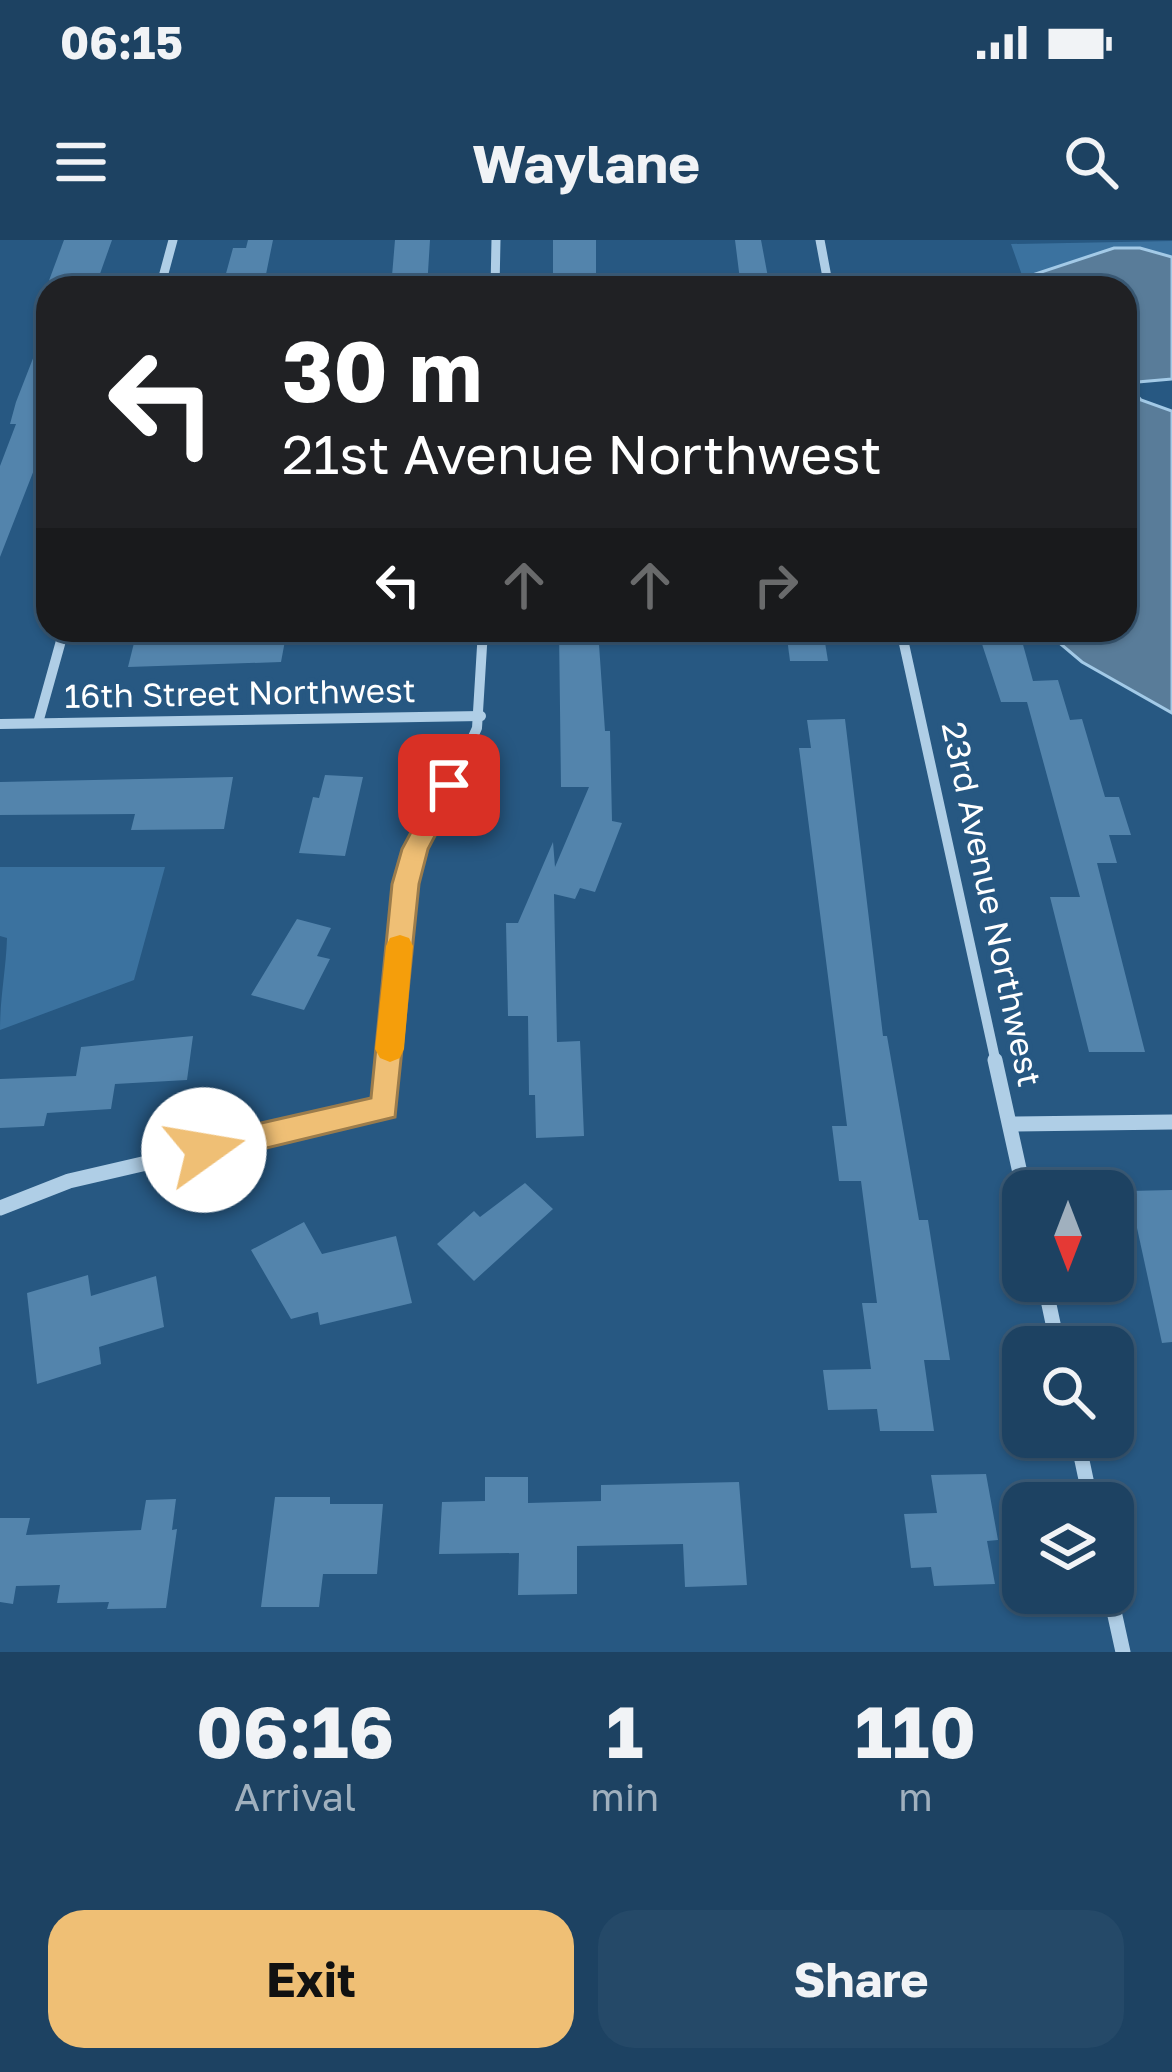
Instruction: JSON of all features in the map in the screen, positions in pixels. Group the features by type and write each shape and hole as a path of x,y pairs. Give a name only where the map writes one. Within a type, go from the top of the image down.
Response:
{"street":[{"path":"163,276 173,240"},
{"path":"495,276 496,240"},
{"path":"820,240 827,276"},
{"path":"38,723 61,642"},
{"path":"0,1208 69,1181 384,1108 406,884 415,849 469,750 481,716 484,642"},
{"name":"23rd Avenue Northwest","path":"904,642 1020,1170"},
{"name":"16th Street Northwest","path":"0,724 481,716"},
{"path":"1010,1124 1172,1122"},
{"path":"1115,1614 1123,1652"}],"shaded area":[{"path":"1172,241 1172,257 1113,251 1022,276 1011,244"},
{"path":"1114,248 1140,248 1172,257 1172,379 1137,384 1137,276 1029,276"},
{"path":"1137,396 1172,411 1172,713 1082,662 1058,642 1137,642"},
{"path":"0,867 165,867 134,980 0,1030 7,938 0,936"}],"building":[{"path":"64,240 112,240 99,276 51,276"},
{"path":"248,240 273,240 266,276 225,276 233,248 246,248"},
{"path":"395,240 430,240 428,276 392,276"},
{"path":"553,240 596,240 596,276 553,276"},
{"path":"735,240 761,240 768,276 740,276"},
{"path":"36,351 36,465 0,557 0,466 16,424 10,424"},
{"path":"134,642 285,642 281,662 128,667"},
{"path":"559,642 599,642 605,731 610,731 612,821 622,823 595,892 580,888 575,899 554,894 557,1042 580,1041 584,1136 536,1138 535,1095 529,1095 528,1016 508,1016 506,923 518,923 553,842 555,867 589,787 561,787"},
{"path":"788,642 825,642 828,661 790,661"},
{"path":"981,642 1022,642 1033,681 1058,680 1070,720 1082,719 1105,797 1119,797 1131,835 1109,835 1117,863 1097,863 1145,1052 1089,1052 1050,897 1080,897 1027,702 1001,702"},
{"path":"845,719 883,1036 887,1036 919,1220 928,1220 950,1360 924,1360 934,1431 880,1431 877,1409 828,1410 823,1370 871,1369 862,1303 877,1303 861,1181 839,1181 832,1126 847,1126 799,748 811,748 807,720"},
{"path":"325,775 363,777 345,856 299,853 313,797 319,798"},
{"path":"233,777 224,829 131,830 135,814 0,815 0,782"},
{"path":"297,919 331,928 317,956 330,959 304,1010 251,995"},
{"path":"193,1036 187,1080 115,1084 111,1109 47,1113 44,1126 0,1128 0,1079 76,1076 81,1047"},
{"path":"525,1183 553,1209 474,1281 437,1244 474,1211 480,1217"},
{"path":"1172,1190 1172,1342 1162,1343 1134,1214 1134,1191"},
{"path":"304,1222 322,1254 396,1236 412,1303 320,1325 318,1312 291,1319 251,1250"},
{"path":"88,1275 91,1296 156,1276 164,1327 99,1347 101,1364 37,1384 27,1293"},
{"path":"986,1474 998,1540 987,1541 995,1584 934,1586 931,1567 911,1568 904,1514 937,1513 931,1475"},
{"path":"485,1477 528,1477 528,1503 601,1501 601,1485 739,1482 747,1585 685,1587 683,1544 577,1546 577,1594 518,1595 519,1553 439,1554 442,1502 485,1501"},
{"path":"275,1497 383,1504 377,1574 323,1574 319,1607 261,1607"},
{"path":"176,1499 172,1530 177,1529 166,1608 107,1609 109,1602 57,1603 60,1585 16,1586 13,1604 0,1602 0,1518 30,1518 26,1535 141,1530 146,1500"}],"slow traffic":[{"path":"390,1049 400,946"}],"route":[{"path":"204,1150 384,1108 406,884 415,849 449,785"}]}
